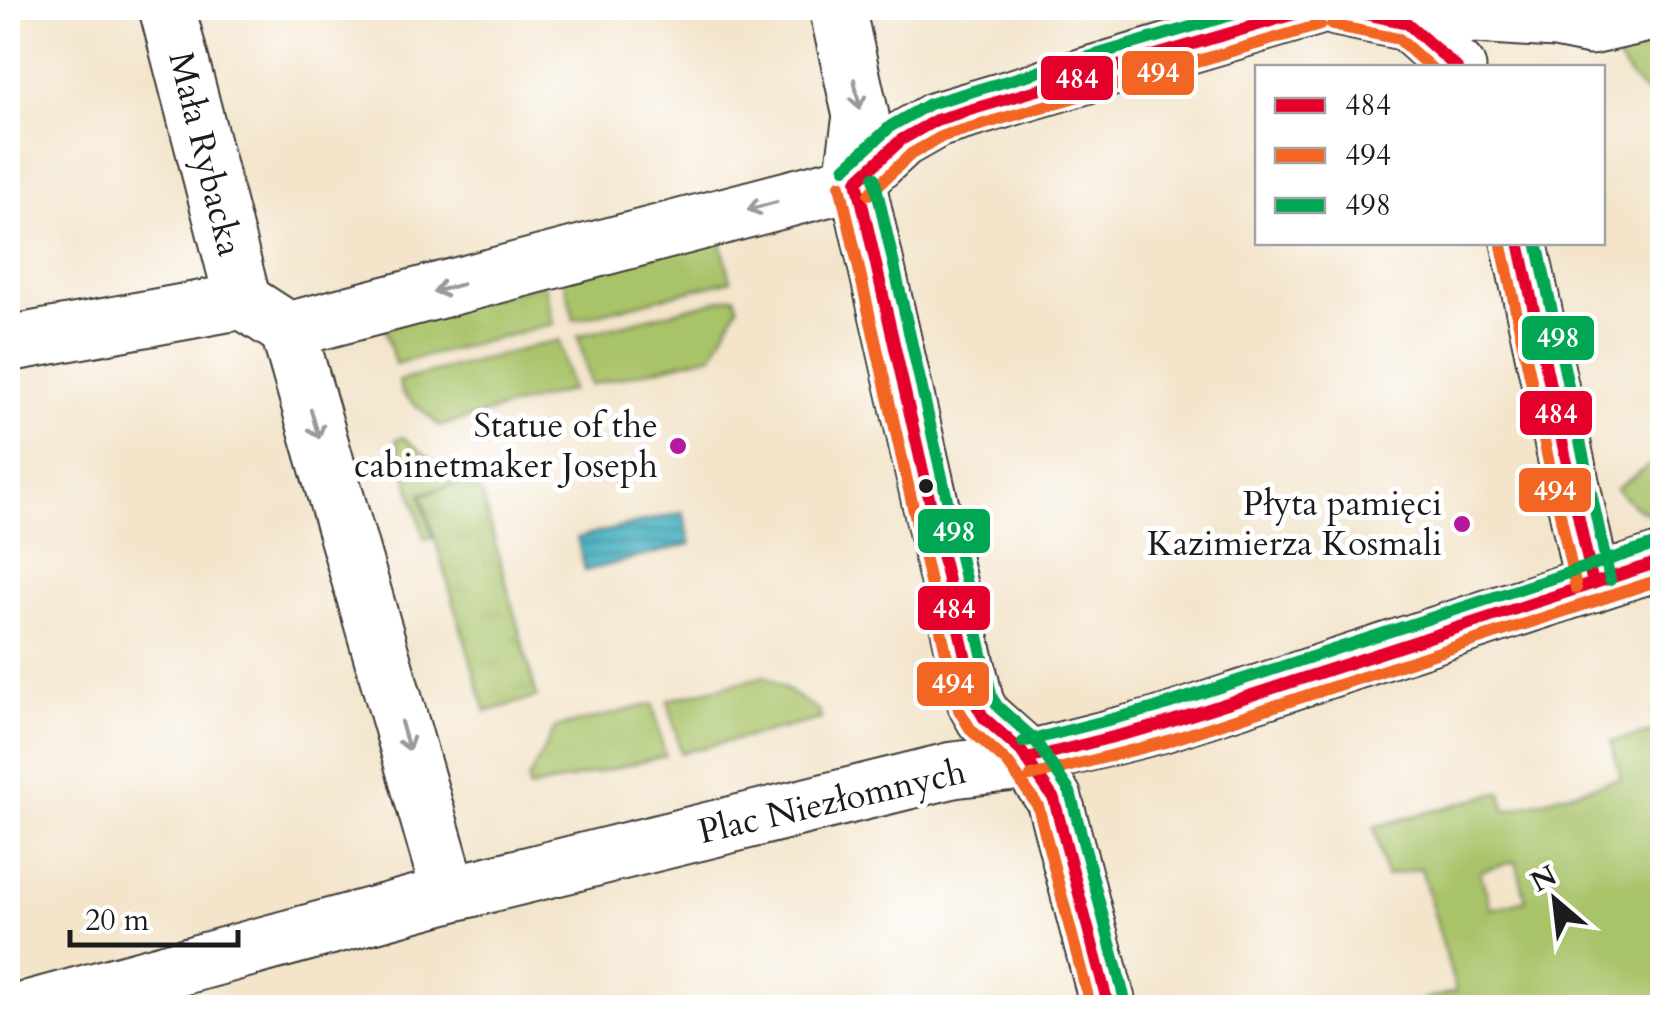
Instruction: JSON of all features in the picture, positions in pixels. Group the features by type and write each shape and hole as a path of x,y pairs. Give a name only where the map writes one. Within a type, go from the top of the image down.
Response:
{"street":[{"name":"Mała Rybacka","path":"168,8 243,301"},
{"name":"Plac Niezłomnych","path":"838,8 861,116 854,166 856,181 976,704 984,718 1009,737 1027,759"},
{"path":"288,330 856,181 900,140 936,120 1315,8"},
{"path":"1336,8 1407,23 1476,15 1556,20 1592,28 1662,11"},
{"path":"1407,23 1455,65"},
{"path":"1520,245 1593,584"},
{"path":"8,344 243,301 288,330 450,894"},
{"path":"1109,1008 1058,811 1051,793 1027,759 1160,726 1662,561"},
{"name":"Plac Niezłomnych","path":"32,1008 450,894 953,770 1027,759"}],"green space":[{"path":"1662,44 1662,98 1641,88 1615,56"},
{"path":"720,238 731,280 574,320 564,278"},
{"path":"544,283 554,324 395,364 384,325"},
{"path":"735,296 738,306 713,355 590,385 578,336"},
{"path":"559,340 571,390 440,426 402,393 399,381"},
{"path":"403,437 459,482 420,494 433,538 425,540 396,439"},
{"path":"1662,457 1662,519 1635,507 1616,489"},
{"path":"465,482 482,494 537,697 486,712 422,495"},
{"path":"765,676 819,711 821,719 681,753 668,700"},
{"path":"653,704 665,756 529,789 528,780 555,728"},
{"path":"1662,707 1662,1007 1423,1007 1421,1001 1456,991 1421,868 1386,876 1374,827 1501,792 1506,811 1621,778 1611,742 1659,730 1654,710","holes":["1516,861 1526,900 1491,909 1480,871"]}],"water":[{"path":"683,512 691,544 585,571 577,538"}],"transit line":[{"name":"498","path":"845,168 891,126 929,104 1255,8"},
{"name":"484","path":"857,181 901,140 936,120 1315,8"},
{"name":"484","path":"1336,8 1407,23 1454,65"},
{"name":"494","path":"869,194 911,154 943,136 1320,25"},
{"name":"494","path":"1332,25 1399,39 1428,65"},
{"name":"498","path":"874,177 992,698 1034,739 1070,792 1126,1004"},
{"name":"484","path":"857,181 976,704 984,718 1021,751 1054,799 1109,1008"},
{"name":"494","path":"840,185 959,710 971,730 1008,763 1038,806 1091,1008"},
{"name":"484","path":"1520,245 1593,584"},
{"name":"498","path":"1538,245 1610,580"},
{"name":"494","path":"1502,246 1576,588"},
{"name":"498","path":"1023,742 1155,708 1657,544"},
{"name":"484","path":"1027,759 1160,725 1662,561"},
{"name":"494","path":"1031,776 1165,742 1662,579"}],"place":[{"name":"Statue of the cabinetmaker Joseph","path":"678,446"},
{"name":"Płyta pamięci Kazimierza Kosmali","path":"1462,524"}]}
